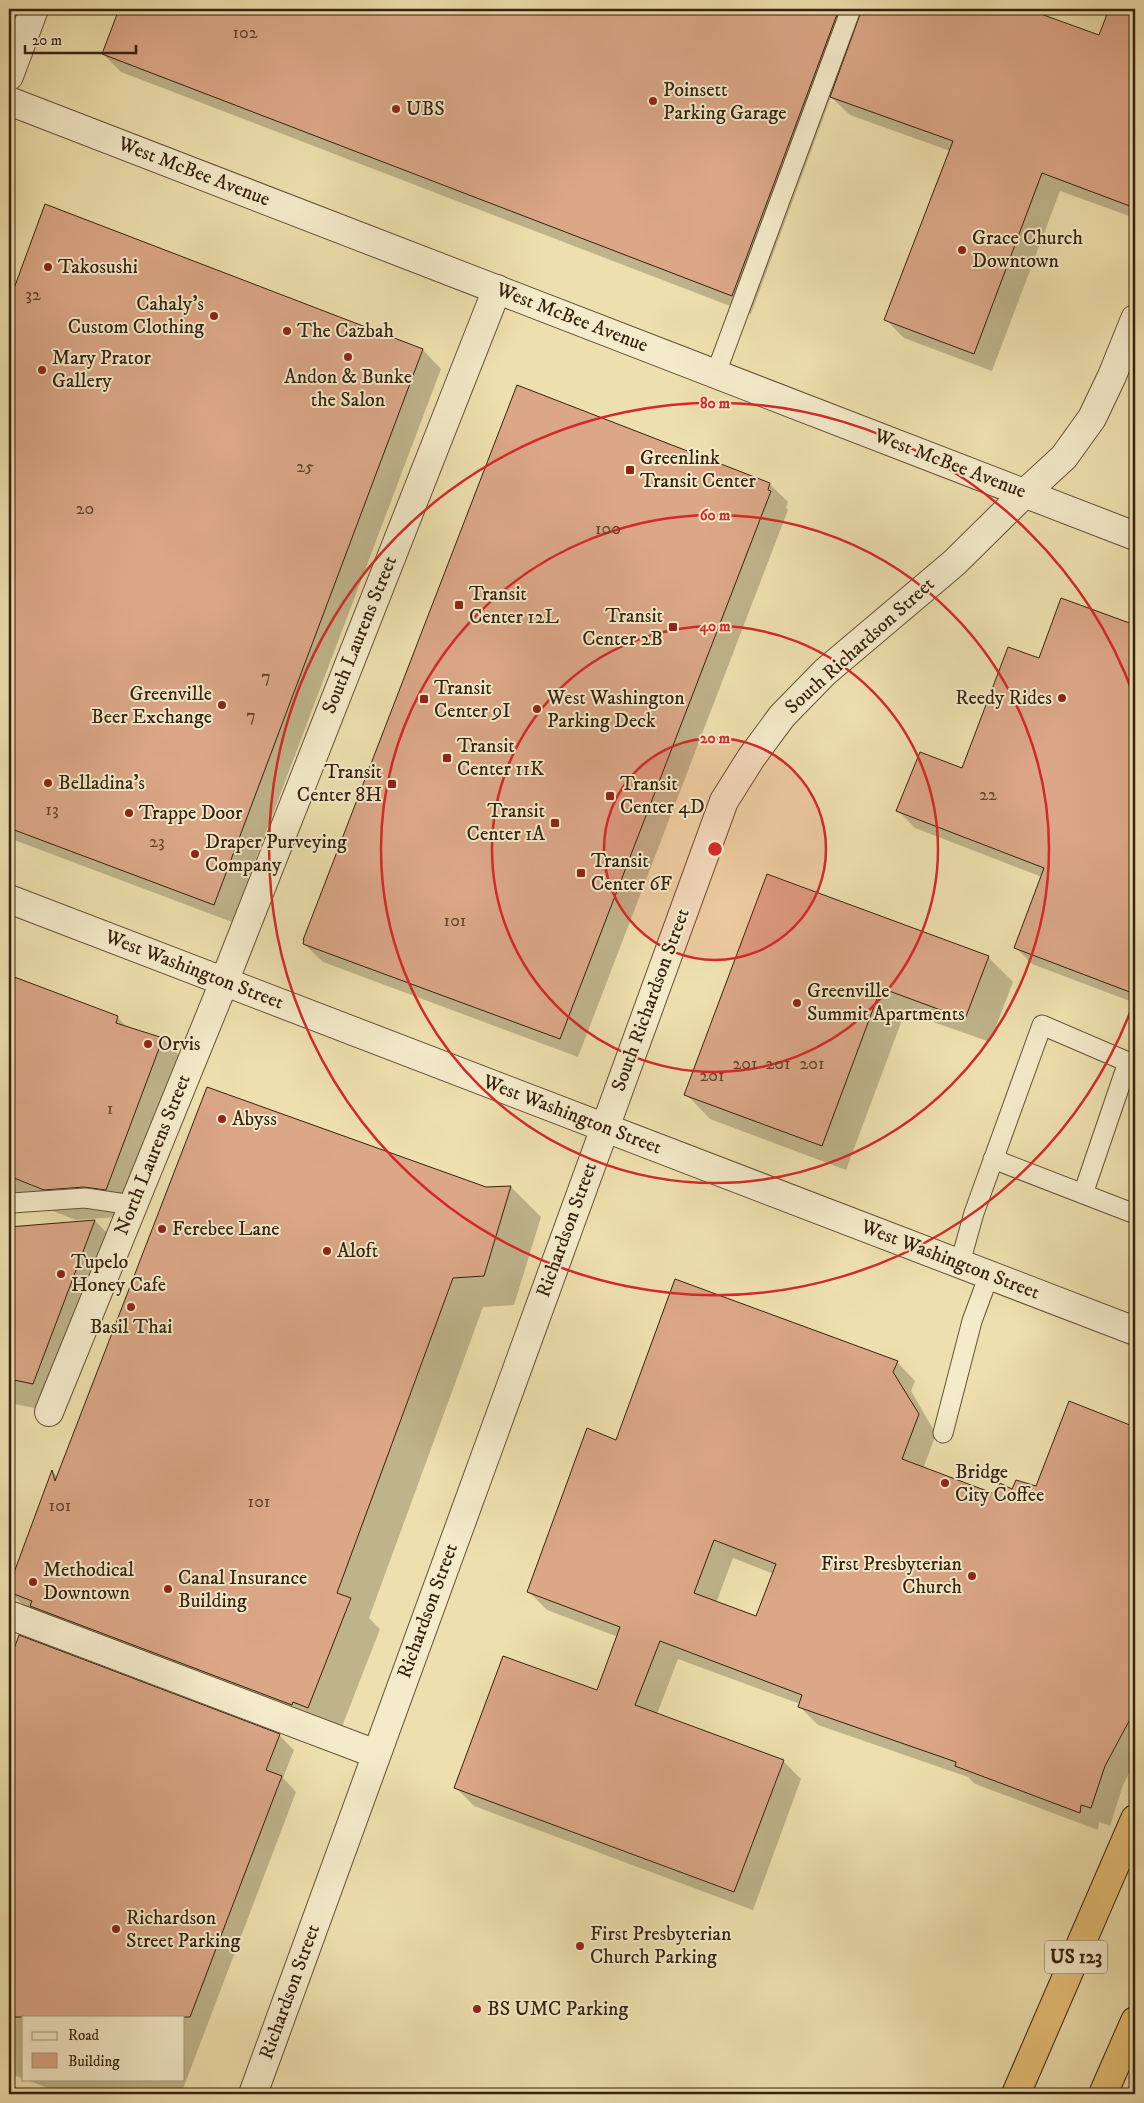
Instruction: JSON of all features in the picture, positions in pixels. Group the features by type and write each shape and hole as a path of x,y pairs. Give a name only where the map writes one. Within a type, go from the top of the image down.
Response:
{"highway":[{"name":"US 123","path":"1016,2094 1135,1820"},
{"path":"1103,2094 1135,2021"}],"street":[{"path":"9,76 34,9"},
{"name":"West McBee Avenue","path":"9,101 1135,536"},
{"name":"South Laurens Street","path":"224,982 497,289"},
{"name":"South Richardson Street","path":"604,1127 722,806 751,758 782,716 825,672 954,563 1025,493 1064,458 1092,418 1112,376 1135,319"},
{"name":"West Washington Street","path":"9,899 1135,1331"},
{"name":"North Laurens Street","path":"49,1412 224,982"},
{"name":"Richardson Street","path":"253,2094 604,1127"},
{"path":"9,1617 12,1616 376,1754"}],"lane":[{"path":"716,373 851,9"},
{"path":"960,1263 974,1213 1042,1025 1132,1063 1083,1194"},
{"path":"993,1159 1135,1214"},
{"path":"9,1202 86,1198 133,1205"},
{"path":"943,1433 972,1322 989,1275"}],"building":[{"name":"Poinsett Parking Garage","path":"119,9 839,9 732,296 102,54"},
{"path":"862,9 1027,9 1099,35 1109,9 1135,9 1135,208 1042,173 974,354 884,320 953,141 830,97"},
{"path":"45,204 423,349 214,905 9,828 9,302"},
{"name":"West Washington Parking Deck","path":"517,385 770,483 768,490 771,491 560,1039 303,944"},
{"path":"1061,598 1135,625 1135,994 1014,948 1044,868 896,811 920,752 962,768 1008,647 1039,658"},
{"name":"Greenville Summit Apartments","path":"767,874 989,956 965,1019 881,988 822,1146 684,1095"},
{"path":"9,975 118,1016 116,1023 163,1038 106,1190 84,1187 44,1190 9,1176"},
{"path":"207,1087 486,1187 511,1186 484,1276 453,1278 337,1593 351,1598 308,1708 293,1702 292,1705 30,1606 32,1601 9,1592 9,1586 52,1470 55,1481"},
{"path":"95,1220 33,1384 9,1379 9,1227"},
{"name":"First Presbyterian Church","path":"675,1279 898,1361 893,1372 919,1414 902,1459 995,1494 1000,1483 1012,1489 1016,1480 1036,1486 1069,1401 1135,1427 1135,1710 1105,1766 1091,1808 1081,1805 1080,1813 955,1766 956,1762 798,1707 802,1695 660,1641 635,1705 784,1760 734,1892 454,1788 503,1656 597,1690 620,1627 527,1592 587,1428 616,1440","holes":["714,1540 776,1564 756,1616 694,1593"]},
{"name":"Richardson Street Parking","path":"19,1635 280,1734 266,1770 282,1776 190,2017 9,2017 9,1663"}],"place":[{"name":"Poinsett Parking Garage","path":"653,101"},
{"name":"UBS","path":"396,109"},
{"name":"Grace Church Downtown","path":"962,250"},
{"name":"Takosushi","path":"48,267"},
{"name":"Cahaly's Custom Clothing","path":"214,316"},
{"name":"The Cazbah","path":"287,331"},
{"name":"Andon & Bunke the Salon","path":"348,357"},
{"name":"Mary Prator Gallery","path":"42,370"},
{"name":"Greenlink Transit Center","path":"630,470"},
{"name":"Transit Center 12L","path":"459,605"},
{"name":"Transit Center 2B","path":"673,627"},
{"name":"Reedy Rides","path":"1062,698"},
{"name":"Transit Center 9I","path":"424,699"},
{"name":"Greenville Beer Exchange","path":"222,705"},
{"name":"West Washington Parking Deck","path":"537,709"},
{"name":"Transit Center 11K","path":"447,758"},
{"name":"Belladina's","path":"48,783"},
{"name":"Transit Center 8H","path":"392,784"},
{"name":"Transit Center 4D","path":"610,796"},
{"name":"Trappe Door","path":"129,813"},
{"name":"Transit Center 1A","path":"555,823"},
{"name":"Draper Purveying Company","path":"195,854"},
{"name":"Transit Center 6F","path":"581,873"},
{"name":"Greenville Summit Apartments","path":"797,1003"},
{"name":"Orvis","path":"148,1044"},
{"name":"Abyss","path":"222,1119"},
{"name":"Ferebee Lane","path":"162,1229"},
{"name":"Aloft","path":"327,1251"},
{"name":"Tupelo Honey Cafe","path":"61,1274"},
{"name":"Basil Thai","path":"131,1307"},
{"name":"Bridge City Coffee","path":"945,1483"},
{"name":"First Presbyterian Church","path":"972,1576"},
{"name":"Methodical Downtown","path":"33,1582"},
{"name":"Canal Insurance Building","path":"168,1589"},
{"name":"Richardson Street Parking","path":"116,1929"},
{"name":"First Presbyterian Church Parking","path":"580,1946"},
{"name":"BS UMC Parking","path":"477,2009"}]}
